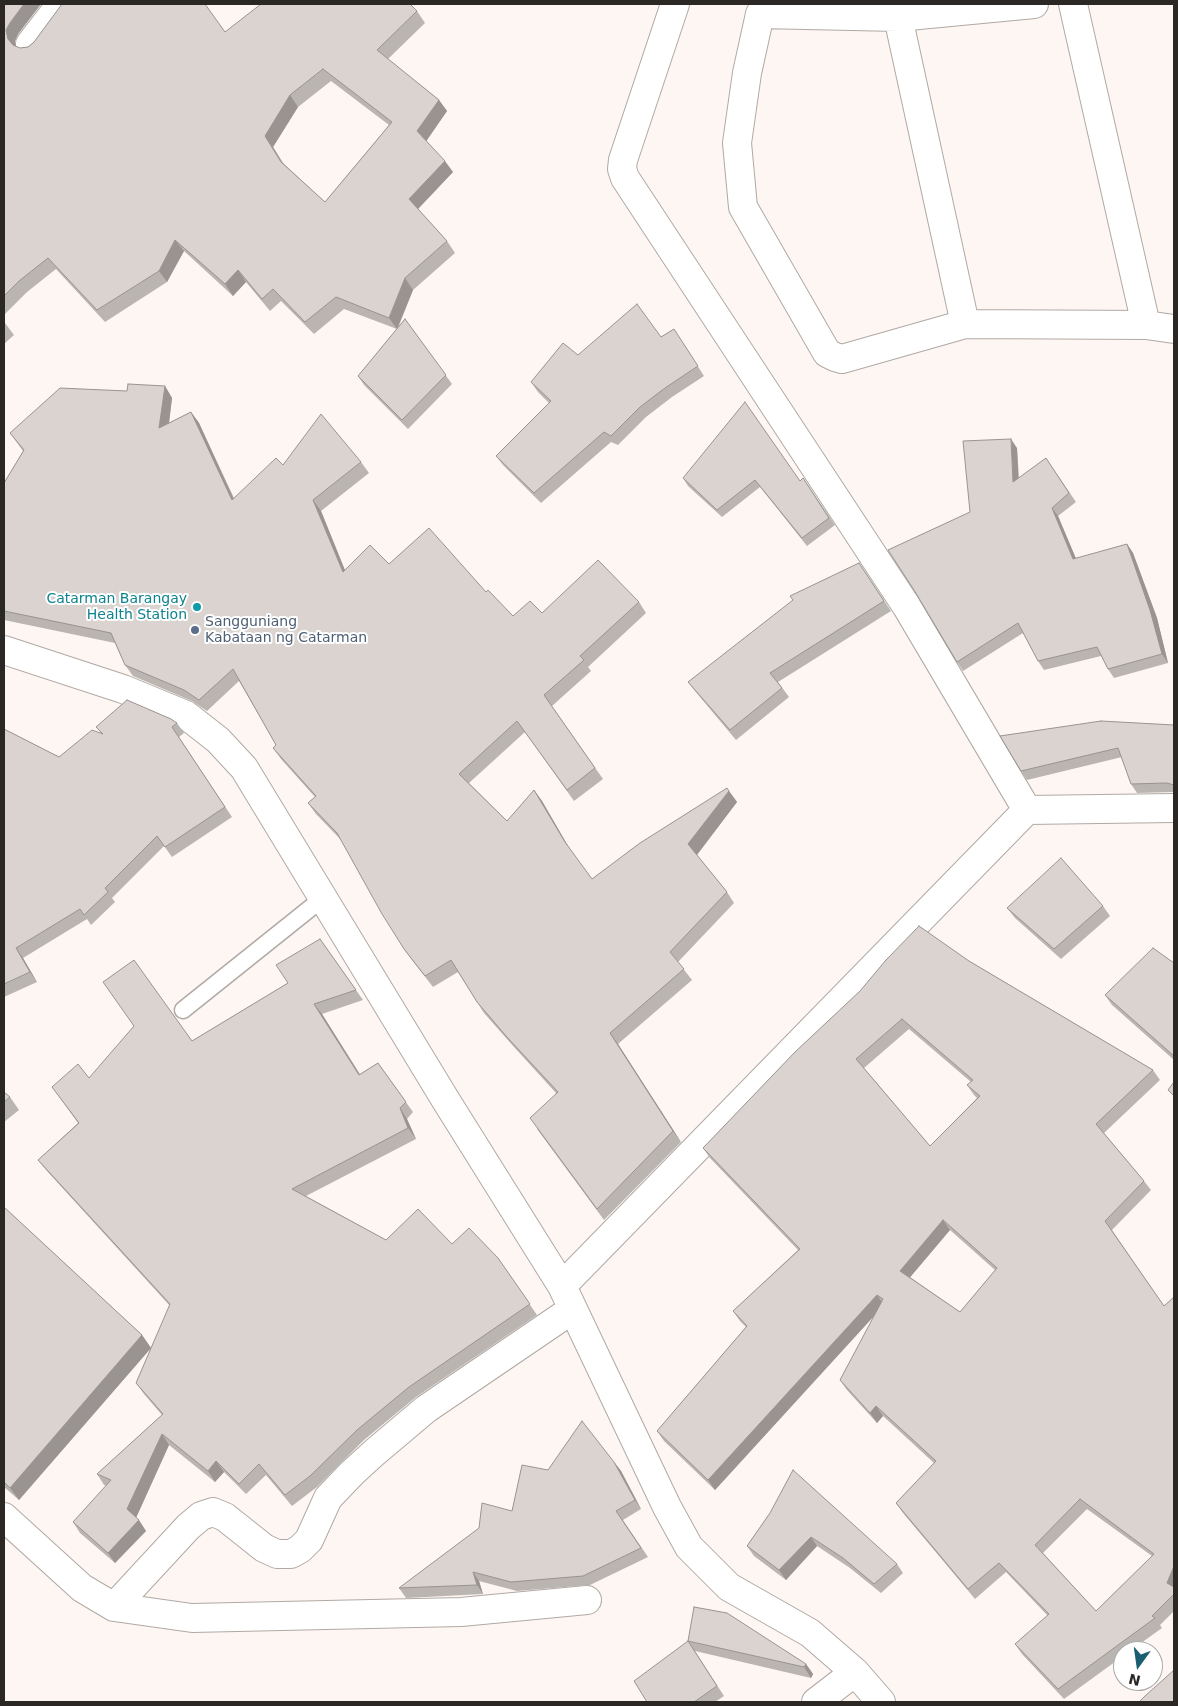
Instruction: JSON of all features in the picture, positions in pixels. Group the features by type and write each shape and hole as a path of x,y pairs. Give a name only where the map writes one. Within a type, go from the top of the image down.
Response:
{"street":[{"path":"30,44 61,4"},
{"path":"676,4 623,160 622,169 625,178 907,607 1027,810"},
{"path":"1034,4 898,17 760,14 746,73 737,142 743,207 828,353 842,359 965,324 1146,325 1174,329"},
{"path":"1072,4 1146,325"},
{"path":"898,17 965,324"},
{"path":"4,650 124,689 186,715 212,735 244,768 568,1298 667,1507 690,1547 729,1588 810,1633 855,1672 882,1702"},
{"path":"114,1607 188,1527 201,1516 213,1512 225,1517 264,1548 277,1554 291,1554 300,1549 309,1540 328,1498 352,1473 426,1409 568,1298 1027,810 1174,808"},
{"path":"4,1517 82,1588 114,1607 192,1618 461,1612 587,1600"},
{"path":"816,1702 855,1672"}],"lane":[{"path":"183,1010 323,898"}],"building":[{"path":"4,4 24,4 6,30 8,39 13,45 20,48 28,47 34,42 62,4 205,4 225,32 261,4 410,4 417,11 377,50 439,100 417,131 445,161 409,199 447,241 405,278 389,318 336,297 305,322 273,289 262,299 238,270 225,284 175,240 159,271 97,310 48,258 19,281 4,296","holes":["323,69 392,122 325,202 281,162 265,136 290,95"]},
{"path":"637,304 661,337 674,329 698,366 640,407 611,436 604,432 534,493 496,456 551,401 531,382 563,343 578,355"},
{"path":"405,319 446,375 402,420 358,376"},
{"path":"128,384 165,386 159,428 191,412 232,500 276,458 283,465 321,414 361,462 313,500 343,572 370,545 389,564 429,528 486,592 488,590 513,616 530,601 542,613 598,560 639,602 580,656 584,660 544,695 595,768 567,790 517,721 459,774 507,821 534,790 565,842 592,879 640,843 727,788 729,791 688,844 727,892 670,952 684,969 610,1033 673,1131 597,1209 530,1118 558,1092 477,1002 451,960 425,976 404,949 382,914 337,833 308,803 316,796 273,748 276,745 233,669 199,700 184,690 125,665 111,633 4,611 4,483 24,450 10,433 60,388 127,391"},
{"path":"745,402 800,481 803,478 829,518 802,538 755,480 717,510 683,478"},
{"path":"1011,439 1013,482 1046,458 1069,493 1052,508 1073,559 1127,544 1150,610 1162,654 1108,669 1097,647 1038,661 1018,623 957,662 888,550 970,512 963,441"},
{"path":"859,563 884,601 770,673 782,688 730,730 688,682 793,600 790,596"},
{"path":"127,700 177,723 172,727 225,807 165,847 157,836 105,888 108,892 84,915 80,909 16,948 30,972 4,984 4,729 59,757 92,730 103,734 96,727"},
{"path":"1101,721 1174,725 1174,785 1167,783 1131,784 1118,748 1021,771 1000,736"},
{"path":"1061,858 1103,906 1054,949 1007,908"},
{"path":"919,926 969,961 1153,1070 1096,1124 1144,1181 1105,1221 1164,1306 1174,1297 1174,1566 1167,1583 1174,1587 1174,1594 1152,1616 1155,1618 1124,1641 1113,1641 1113,1649 1058,1689 1015,1644 1049,1614 999,1563 968,1589 896,1503 936,1461 876,1406 870,1413 840,1380 883,1299 877,1295 708,1480 657,1431 747,1326 733,1311 800,1249 703,1148 795,1052 860,991 886,960","holes":["902,1019 973,1080 967,1085 980,1096 930,1146 856,1059","943,1220 997,1268 960,1312 900,1271","1080,1499 1154,1554 1096,1611 1035,1545"]},
{"path":"320,939 356,990 314,1004 359,1075 378,1063 406,1102 400,1108 408,1128 292,1189 386,1240 418,1209 452,1244 469,1228 498,1258 530,1304 409,1387 357,1430 310,1476 285,1495 259,1464 239,1484 216,1461 208,1471 162,1434 127,1509 139,1520 108,1553 73,1522 111,1480 97,1474 163,1414 136,1383 170,1304 38,1160 79,1123 52,1087 78,1064 89,1078 134,1026 103,982 134,960 192,1041 288,983 276,965"},
{"path":"1153,948 1174,963 1174,1056 1105,995"},
{"path":"1174,1082 1174,1096 1168,1090"},
{"path":"4,1092 10,1097 4,1102"},
{"path":"4,1207 142,1335 10,1488 4,1482"},
{"path":"582,1421 614,1462 635,1500 616,1511 641,1548 583,1576 511,1582 473,1572 477,1585 399,1588 479,1528 482,1503 512,1511 522,1465 548,1470"},
{"path":"793,1470 897,1564 874,1584 843,1558 811,1537 779,1570 747,1546 770,1513"},
{"path":"694,1607 727,1613 806,1664 804,1667 688,1641"},
{"path":"688,1641 717,1686 694,1702 647,1702 634,1681"},
{"path":"1174,1670 1174,1702 1139,1702 1151,1691 1163,1691 1163,1680"}],"place":[{"name":"Catarman Barangay Health Station","path":"197,607"},
{"name":"Sangguniang Kabataan ng Catarman","path":"195,630"}]}
